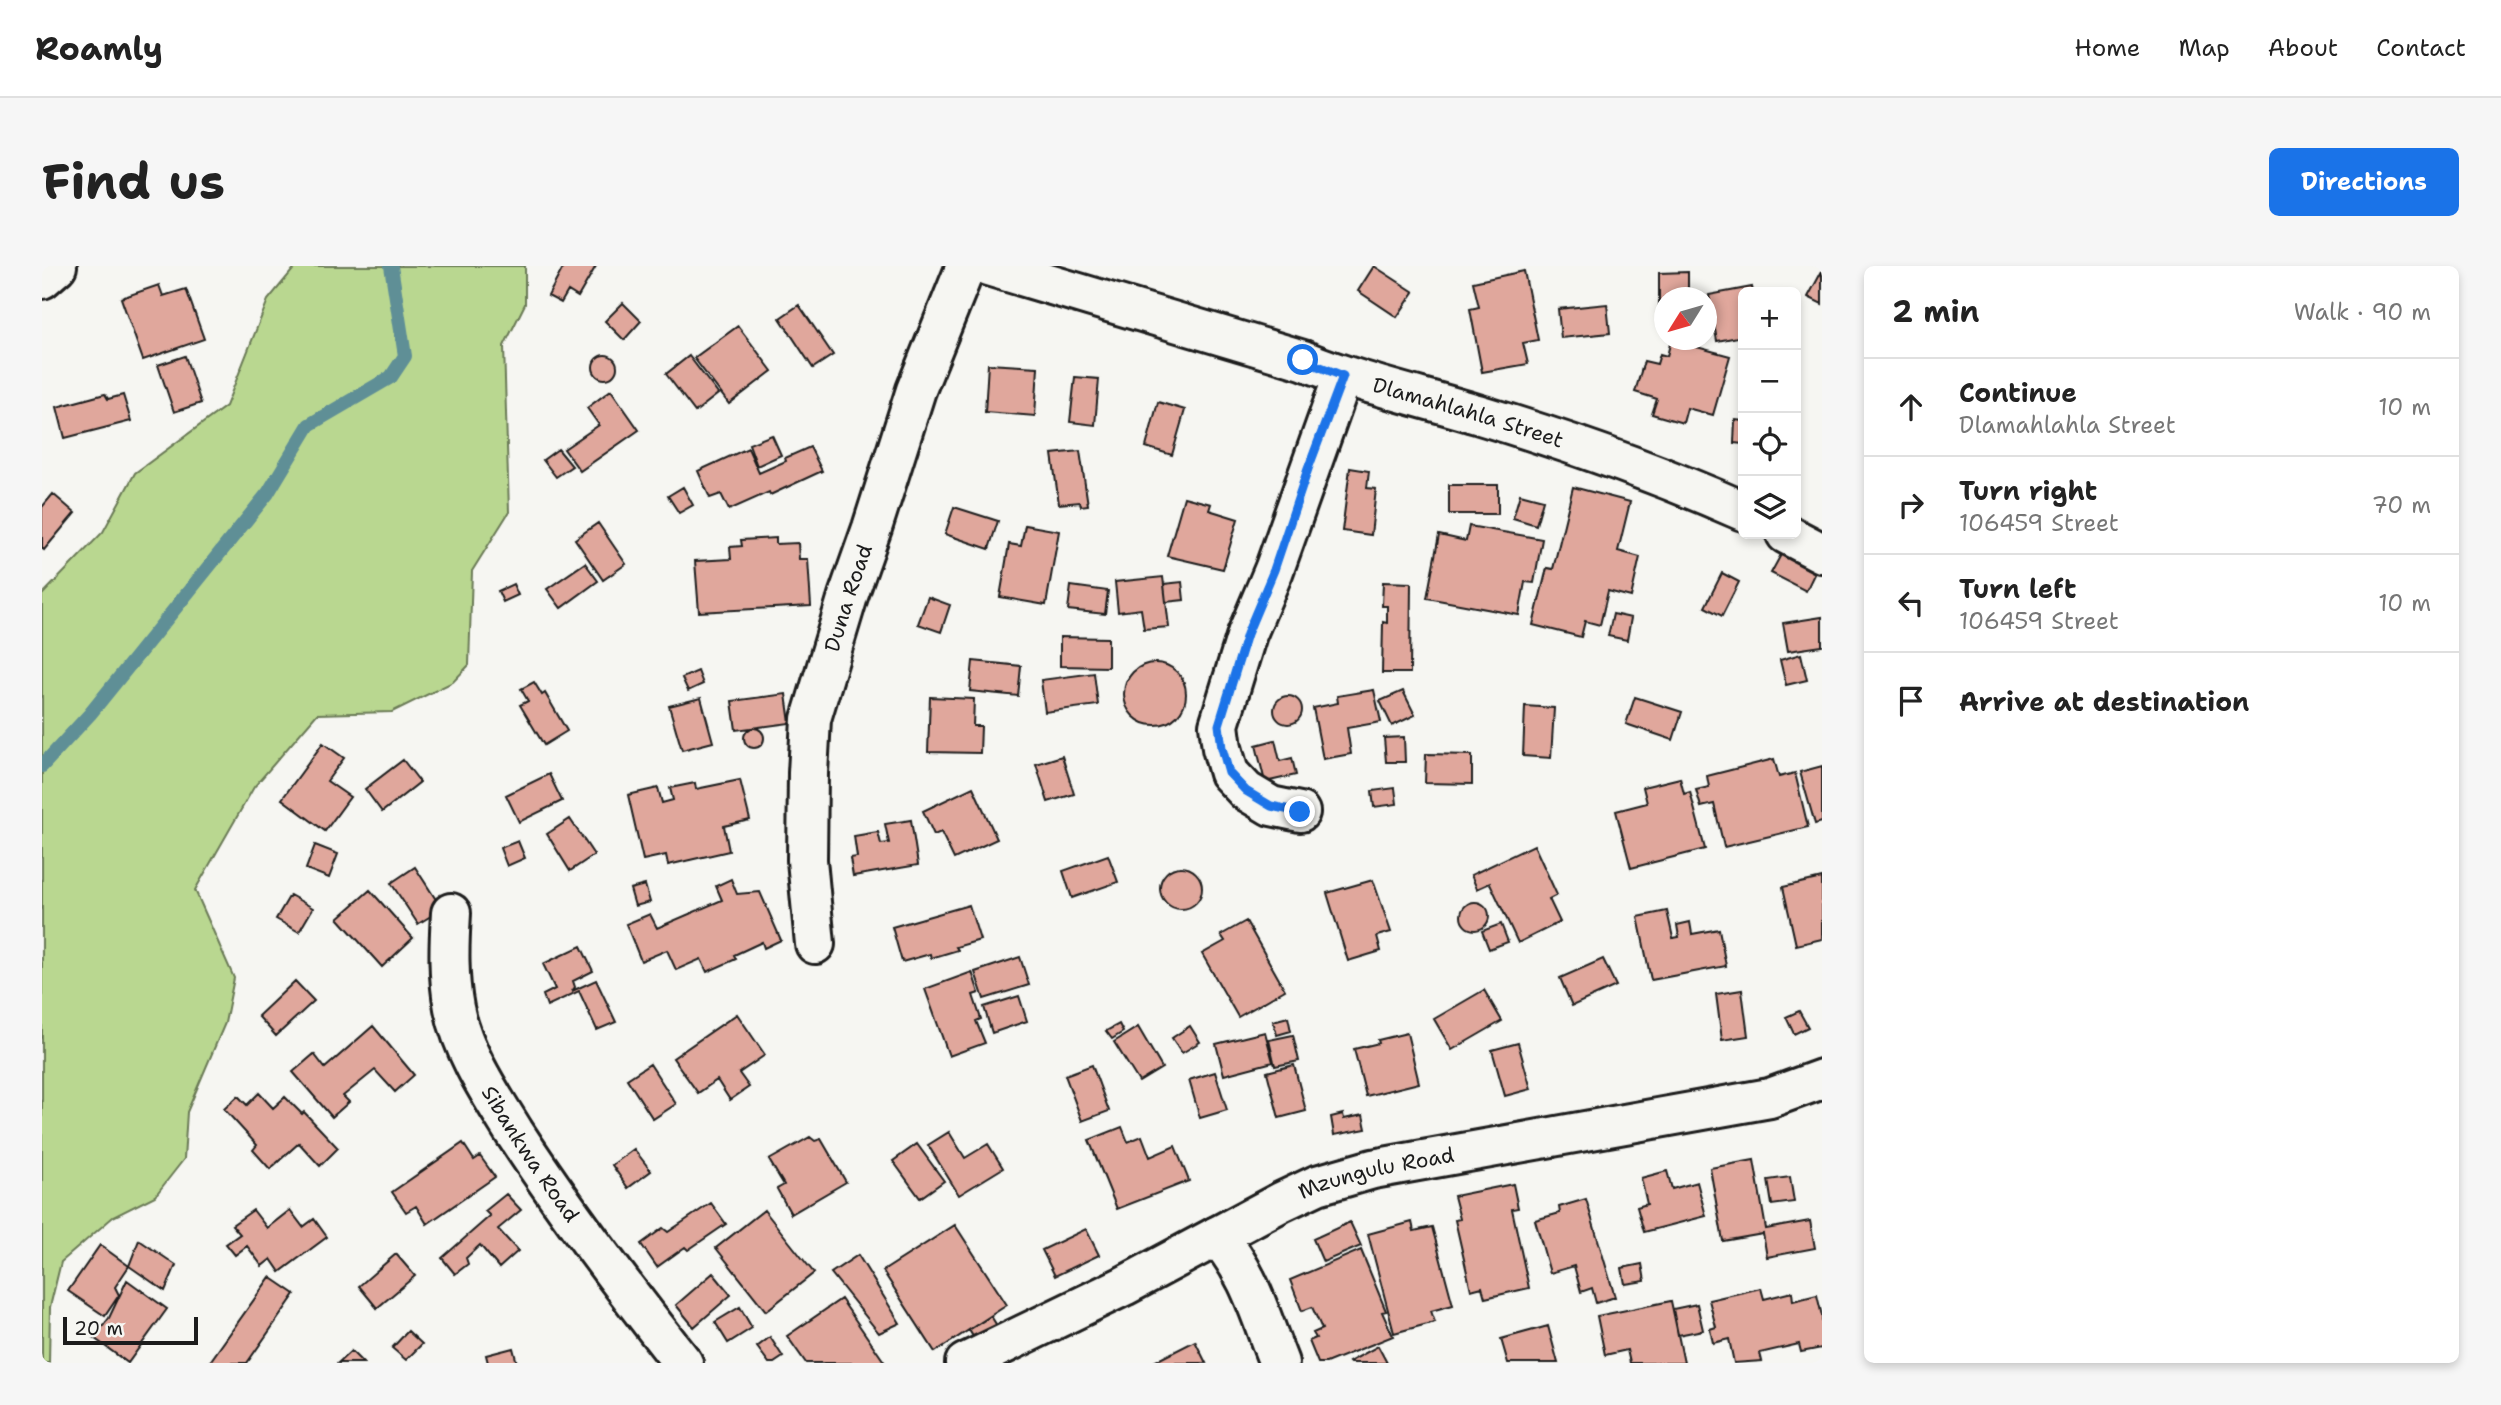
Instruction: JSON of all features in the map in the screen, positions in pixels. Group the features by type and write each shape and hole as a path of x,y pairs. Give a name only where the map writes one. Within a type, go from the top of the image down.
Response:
{"street":[{"path":"42,279 57,266"},
{"name":"Duna Road","path":"815,944 807,860 811,719 848,596 873,528 916,390 967,266"},
{"name":"Dlamahlahla Street","path":"988,266 1303,360 1343,376 1476,414 1606,456 1738,509"},
{"path":"1300,812 1271,806 1246,791 1229,773 1219,725 1247,634 1274,570 1343,376"},
{"path":"1795,539 1822,553"},
{"name":"Sibankwa Road","path":"451,913 448,963 454,1010 478,1071 532,1159 608,1268 683,1363"},
{"name":"Mzungulu Road","path":"965,1363 1124,1286 1317,1185 1373,1169 1770,1098 1822,1079"},
{"path":"1217,1236 1231,1252 1249,1283 1279,1363"}],"green space":[{"path":"296,266 525,266 525,304 504,346 509,512 472,571 469,665 453,682 392,712 317,714 254,787 195,890 234,978 225,1023 187,1112 184,1159 155,1196 113,1217 61,1262 50,1307 49,1363 42,1363 42,595 103,532 135,473 226,406 268,300"}],"building":[{"path":"564,266 596,266 578,297 568,291 561,303 548,296"},
{"path":"1374,266 1414,292 1397,317 1358,291"},
{"path":"1524,271 1538,340 1523,343 1528,364 1482,372 1470,309 1479,307 1473,282"},
{"path":"1822,271 1822,304 1808,297"},
{"path":"1688,272 1688,287 1659,287 1659,273"},
{"path":"159,285 163,296 186,289 204,339 143,360 121,298"},
{"path":"1738,290 1738,337 1717,341 1717,294"},
{"path":"623,303 641,321 624,340 605,321"},
{"path":"1607,304 1610,333 1561,338 1558,309"},
{"path":"799,305 833,355 813,368 780,318"},
{"path":"738,326 772,371 729,404 694,358"},
{"path":"1668,350 1708,350 1730,356 1713,415 1687,408 1683,423 1652,414 1657,399 1635,392 1644,361 1657,364 1660,354 1667,356"},
{"path":"605,355 614,358 617,367 614,376 605,379 596,376 593,367 596,358"},
{"path":"185,356 201,403 174,412 158,365"},
{"path":"689,356 718,394 695,412 666,374"},
{"path":"988,364 1038,367 1035,416 985,412"},
{"path":"1075,377 1099,379 1095,425 1070,422"},
{"path":"611,390 639,430 580,471 564,449 599,425 587,408"},
{"path":"105,394 108,399 123,395 131,421 65,438 57,407"},
{"path":"1158,402 1185,410 1172,455 1146,447"},
{"path":"1735,420 1738,420 1738,443 1734,443"},
{"path":"772,435 781,455 757,466 749,444"},
{"path":"810,447 822,471 729,510 721,494 710,498 698,471 748,448 759,473"},
{"path":"558,449 572,466 556,477 543,460"},
{"path":"1080,451 1088,505 1081,506 1080,502 1059,504 1052,454"},
{"path":"1350,468 1369,471 1367,488 1376,489 1371,535 1342,531"},
{"path":"1449,485 1498,485 1498,514 1449,514"},
{"path":"683,487 693,505 679,513 668,496"},
{"path":"1573,487 1630,502 1618,551 1640,557 1631,597 1608,591 1600,625 1585,621 1581,637 1533,625 1547,568 1553,569"},
{"path":"53,494 75,513 44,550 42,507"},
{"path":"1520,494 1543,500 1536,525 1513,518"},
{"path":"1184,497 1211,504 1209,510 1238,519 1223,569 1167,556"},
{"path":"954,507 998,521 989,549 945,534"},
{"path":"598,523 626,564 603,580 575,539"},
{"path":"1025,525 1059,531 1046,605 1000,597 1009,544 1021,546"},
{"path":"1469,526 1542,539 1534,583 1525,582 1519,615 1427,598 1439,535 1466,541"},
{"path":"776,538 776,544 798,543 799,559 808,559 811,606 699,612 695,561 731,559 730,547 742,546 741,540"},
{"path":"1783,551 1817,568 1806,591 1771,573"},
{"path":"585,563 598,581 561,608 547,589"},
{"path":"1722,573 1739,582 1722,616 1705,607"},
{"path":"1163,577 1169,627 1144,629 1141,609 1118,612 1115,582"},
{"path":"1182,582 1184,600 1166,602 1164,584"},
{"path":"1383,582 1411,583 1410,673 1382,673 1383,622 1387,623 1387,606 1382,606"},
{"path":"513,584 518,595 503,602 498,591"},
{"path":"1071,586 1108,591 1105,614 1068,610"},
{"path":"928,597 950,605 941,632 918,624"},
{"path":"1613,614 1631,618 1627,640 1608,636"},
{"path":"1822,617 1822,646 1788,651 1783,623"},
{"path":"1060,637 1108,638 1108,667 1060,666"},
{"path":"1801,654 1807,680 1786,685 1780,660"},
{"path":"973,661 1021,666 1018,696 970,691"},
{"path":"1149,663 1161,663 1177,672 1184,682 1184,706 1177,716 1161,725 1149,725 1138,720 1129,711 1124,700 1124,688 1129,677 1138,668"},
{"path":"698,671 703,684 688,691 682,678"},
{"path":"1094,673 1098,705 1045,712 1041,680"},
{"path":"534,682 542,695 545,693 567,731 544,745 520,705 528,701 521,689"},
{"path":"1374,690 1381,722 1347,728 1351,754 1323,759 1313,708 1338,703 1337,696"},
{"path":"1403,691 1415,715 1392,726 1380,701"},
{"path":"786,694 790,723 736,730 732,701"},
{"path":"1288,696 1298,700 1302,710 1298,720 1288,724 1278,720 1274,710 1278,700"},
{"path":"930,697 974,699 973,726 981,726 980,753 928,752"},
{"path":"1635,697 1682,712 1673,740 1626,724"},
{"path":"701,698 713,742 682,750 669,706"},
{"path":"1525,706 1554,708 1551,758 1523,756"},
{"path":"750,728 758,728 764,738 758,748 750,748 744,742 744,734"},
{"path":"1404,737 1405,762 1386,762 1384,738"},
{"path":"1275,740 1280,761 1292,758 1296,775 1265,782 1256,745"},
{"path":"323,743 344,758 327,781 350,797 325,831 282,799"},
{"path":"1426,754 1472,755 1472,784 1425,783"},
{"path":"1062,756 1074,794 1048,802 1036,764"},
{"path":"1774,759 1779,777 1795,773 1808,827 1724,847 1714,804 1701,807 1696,790 1709,787 1707,776"},
{"path":"403,760 420,782 382,812 365,789"},
{"path":"1822,766 1822,822 1815,824 1800,772"},
{"path":"549,774 562,801 519,822 506,795"},
{"path":"1680,778 1684,794 1690,792 1705,849 1631,868 1616,811 1647,803 1643,787"},
{"path":"740,780 750,820 724,826 729,851 668,865 666,855 643,860 628,795 658,788 662,803 673,800 670,788 695,783 696,789"},
{"path":"973,787 997,839 954,859 941,832 934,835 923,811"},
{"path":"1395,788 1397,804 1374,807 1372,791"},
{"path":"570,819 594,855 570,871 547,834"},
{"path":"911,820 918,865 853,876 850,858 857,857 854,836 878,832 881,844 889,843 885,824"},
{"path":"518,841 525,858 507,866 500,848"},
{"path":"315,845 338,854 329,878 306,869"},
{"path":"1534,845 1557,895 1549,899 1560,922 1518,943 1490,883 1477,889 1471,875"},
{"path":"1108,855 1118,882 1072,898 1063,871"},
{"path":"415,867 442,909 418,924 391,883"},
{"path":"1181,867 1196,873 1202,888 1196,903 1181,909 1166,903 1160,888 1166,873"},
{"path":"1822,878 1822,939 1796,945 1783,887"},
{"path":"731,879 737,894 760,892 781,940 764,948 762,942 734,955 736,959 707,972 701,959 676,970 667,950 641,961 626,924 650,914 657,928 722,900 716,886"},
{"path":"1373,880 1391,932 1377,936 1381,951 1348,961 1327,893"},
{"path":"645,885 650,902 635,906 630,889"},
{"path":"370,890 413,938 382,967 338,918"},
{"path":"290,895 313,908 299,932 276,919"},
{"path":"1475,902 1485,906 1489,916 1485,926 1475,930 1465,926 1461,916 1465,906"},
{"path":"969,905 980,940 931,958 930,954 902,962 892,927"},
{"path":"1667,911 1673,938 1679,937 1677,925 1690,922 1692,934 1719,929 1726,966 1651,980 1638,917"},
{"path":"1246,921 1285,990 1238,1017 1202,954 1225,941 1221,935"},
{"path":"1501,924 1508,942 1489,949 1482,931"},
{"path":"581,946 593,971 573,981 575,987 572,991 596,980 616,1022 597,1030 579,991 547,1006 543,995 555,989 543,964"},
{"path":"1020,957 1029,985 984,999 975,972"},
{"path":"1603,959 1616,986 1572,1006 1560,978"},
{"path":"972,972 979,993 973,995 981,1019 976,1021 985,1043 949,1056 925,989"},
{"path":"295,981 314,1001 276,1036 258,1016"},
{"path":"1484,990 1502,1021 1452,1050 1434,1019"},
{"path":"1742,990 1748,1036 1722,1040 1716,994"},
{"path":"1019,996 1027,1021 992,1033 984,1007"},
{"path":"1799,1011 1808,1027 1794,1034 1786,1017"},
{"path":"737,1014 765,1055 739,1073 749,1087 730,1100 717,1080 698,1093 673,1058"},
{"path":"1288,1017 1291,1031 1277,1035 1273,1021"},
{"path":"1119,1024 1123,1032 1112,1039 1106,1031"},
{"path":"373,1026 414,1075 395,1092 375,1070 343,1096 349,1102 332,1117 293,1072 314,1054 325,1068"},
{"path":"1190,1026 1200,1042 1182,1053 1172,1038"},
{"path":"1138,1027 1162,1068 1139,1082 1114,1042"},
{"path":"1265,1032 1273,1062 1224,1075 1216,1044"},
{"path":"1407,1033 1419,1083 1366,1096 1354,1049"},
{"path":"1293,1035 1299,1061 1275,1066 1269,1040"},
{"path":"1518,1043 1531,1089 1505,1096 1492,1050"},
{"path":"650,1064 676,1104 653,1119 627,1079"},
{"path":"1092,1065 1109,1111 1082,1121 1065,1075"},
{"path":"1294,1065 1306,1111 1279,1118 1267,1072"},
{"path":"1215,1072 1227,1110 1200,1118 1189,1080"},
{"path":"259,1093 273,1108 285,1097 302,1114 304,1112 338,1148 320,1166 299,1143 270,1169 253,1150 257,1145 224,1109 238,1096 247,1105"},
{"path":"1343,1114 1344,1119 1363,1115 1366,1129 1334,1135 1331,1117"},
{"path":"1122,1127 1128,1142 1142,1136 1150,1157 1175,1146 1189,1181 1117,1209 1089,1140"},
{"path":"949,1132 965,1158 988,1144 1003,1168 959,1195 928,1145"},
{"path":"810,1137 815,1141 821,1139 846,1182 791,1214 777,1189 784,1185 769,1160"},
{"path":"463,1143 474,1160 480,1156 495,1177 427,1224 416,1206 406,1212 392,1192"},
{"path":"917,1144 944,1181 920,1198 893,1161"},
{"path":"634,1149 651,1171 628,1188 612,1165"},
{"path":"1754,1160 1766,1229 1810,1221 1815,1248 1767,1257 1763,1234 1723,1241 1710,1168"},
{"path":"1667,1171 1672,1189 1697,1182 1706,1216 1644,1232 1637,1207 1647,1204 1641,1178"},
{"path":"1790,1177 1794,1202 1772,1205 1768,1180"},
{"path":"1513,1184 1518,1208 1512,1209 1529,1288 1485,1298 1482,1287 1471,1290 1455,1220 1460,1219 1454,1196"},
{"path":"506,1194 521,1210 498,1229 518,1251 499,1268 480,1245 466,1258 468,1264 455,1274 442,1258 490,1216 485,1211"},
{"path":"1586,1199 1615,1297 1596,1303 1592,1288 1581,1292 1574,1266 1550,1273 1535,1220 1560,1213 1559,1207"},
{"path":"711,1203 726,1224 688,1250 685,1247 657,1267 641,1244 663,1228 668,1232"},
{"path":"253,1210 267,1228 290,1210 303,1227 314,1219 327,1237 280,1272 271,1259 262,1266 247,1246 235,1255 226,1244 240,1234 232,1225"},
{"path":"764,1210 814,1273 766,1311 716,1248"},
{"path":"1350,1222 1361,1246 1323,1262 1313,1239"},
{"path":"1412,1222 1414,1231 1432,1227 1453,1305 1431,1311 1435,1322 1394,1333 1368,1234"},
{"path":"955,1225 1007,1305 935,1352 883,1271"},
{"path":"1086,1229 1099,1255 1055,1276 1042,1250"},
{"path":"139,1240 176,1265 165,1291 129,1266"},
{"path":"100,1245 129,1266 115,1287 119,1295 105,1316 68,1291"},
{"path":"1361,1250 1386,1311 1382,1312 1393,1336 1326,1363 1318,1363 1309,1341 1316,1338 1313,1333 1322,1329 1312,1307 1302,1311 1290,1280"},
{"path":"396,1254 415,1276 377,1308 359,1286"},
{"path":"858,1255 900,1323 879,1333 831,1273"},
{"path":"1642,1264 1645,1281 1625,1284 1622,1268"},
{"path":"713,1273 731,1295 694,1327 676,1305"},
{"path":"270,1277 295,1294 247,1363 209,1363"},
{"path":"127,1280 167,1309 128,1363 94,1338 109,1318"},
{"path":"1761,1288 1764,1299 1792,1292 1793,1301 1817,1295 1822,1316 1822,1348 1801,1352 1799,1344 1760,1353 1762,1361 1734,1363 1729,1339 1713,1343 1710,1329 1716,1327 1709,1300"},
{"path":"841,1299 885,1363 806,1363 787,1336"},
{"path":"1671,1301 1684,1363 1630,1363 1627,1350 1605,1355 1597,1316"},
{"path":"1697,1304 1703,1330 1678,1335 1673,1309"},
{"path":"740,1307 752,1328 728,1343 715,1322"},
{"path":"991,1316 1002,1334 980,1348 969,1330"},
{"path":"1548,1326 1558,1363 1508,1363 1501,1339"},
{"path":"408,1331 422,1344 406,1360 392,1348"},
{"path":"770,1337 783,1357 774,1363 769,1363 757,1347"},
{"path":"1195,1341 1206,1363 1152,1363"},
{"path":"1378,1346 1387,1363 1349,1362"},
{"path":"513,1348 517,1363 488,1363 486,1355"},
{"path":"351,1351 363,1363 338,1363"}],"waterway":[{"path":"42,766 90,714 268,493 309,425 391,377 405,356 391,266"}],"route":[{"path":"1300,812 1271,806 1246,791 1229,773 1219,725 1247,634 1274,570 1343,376 1303,360"}]}
